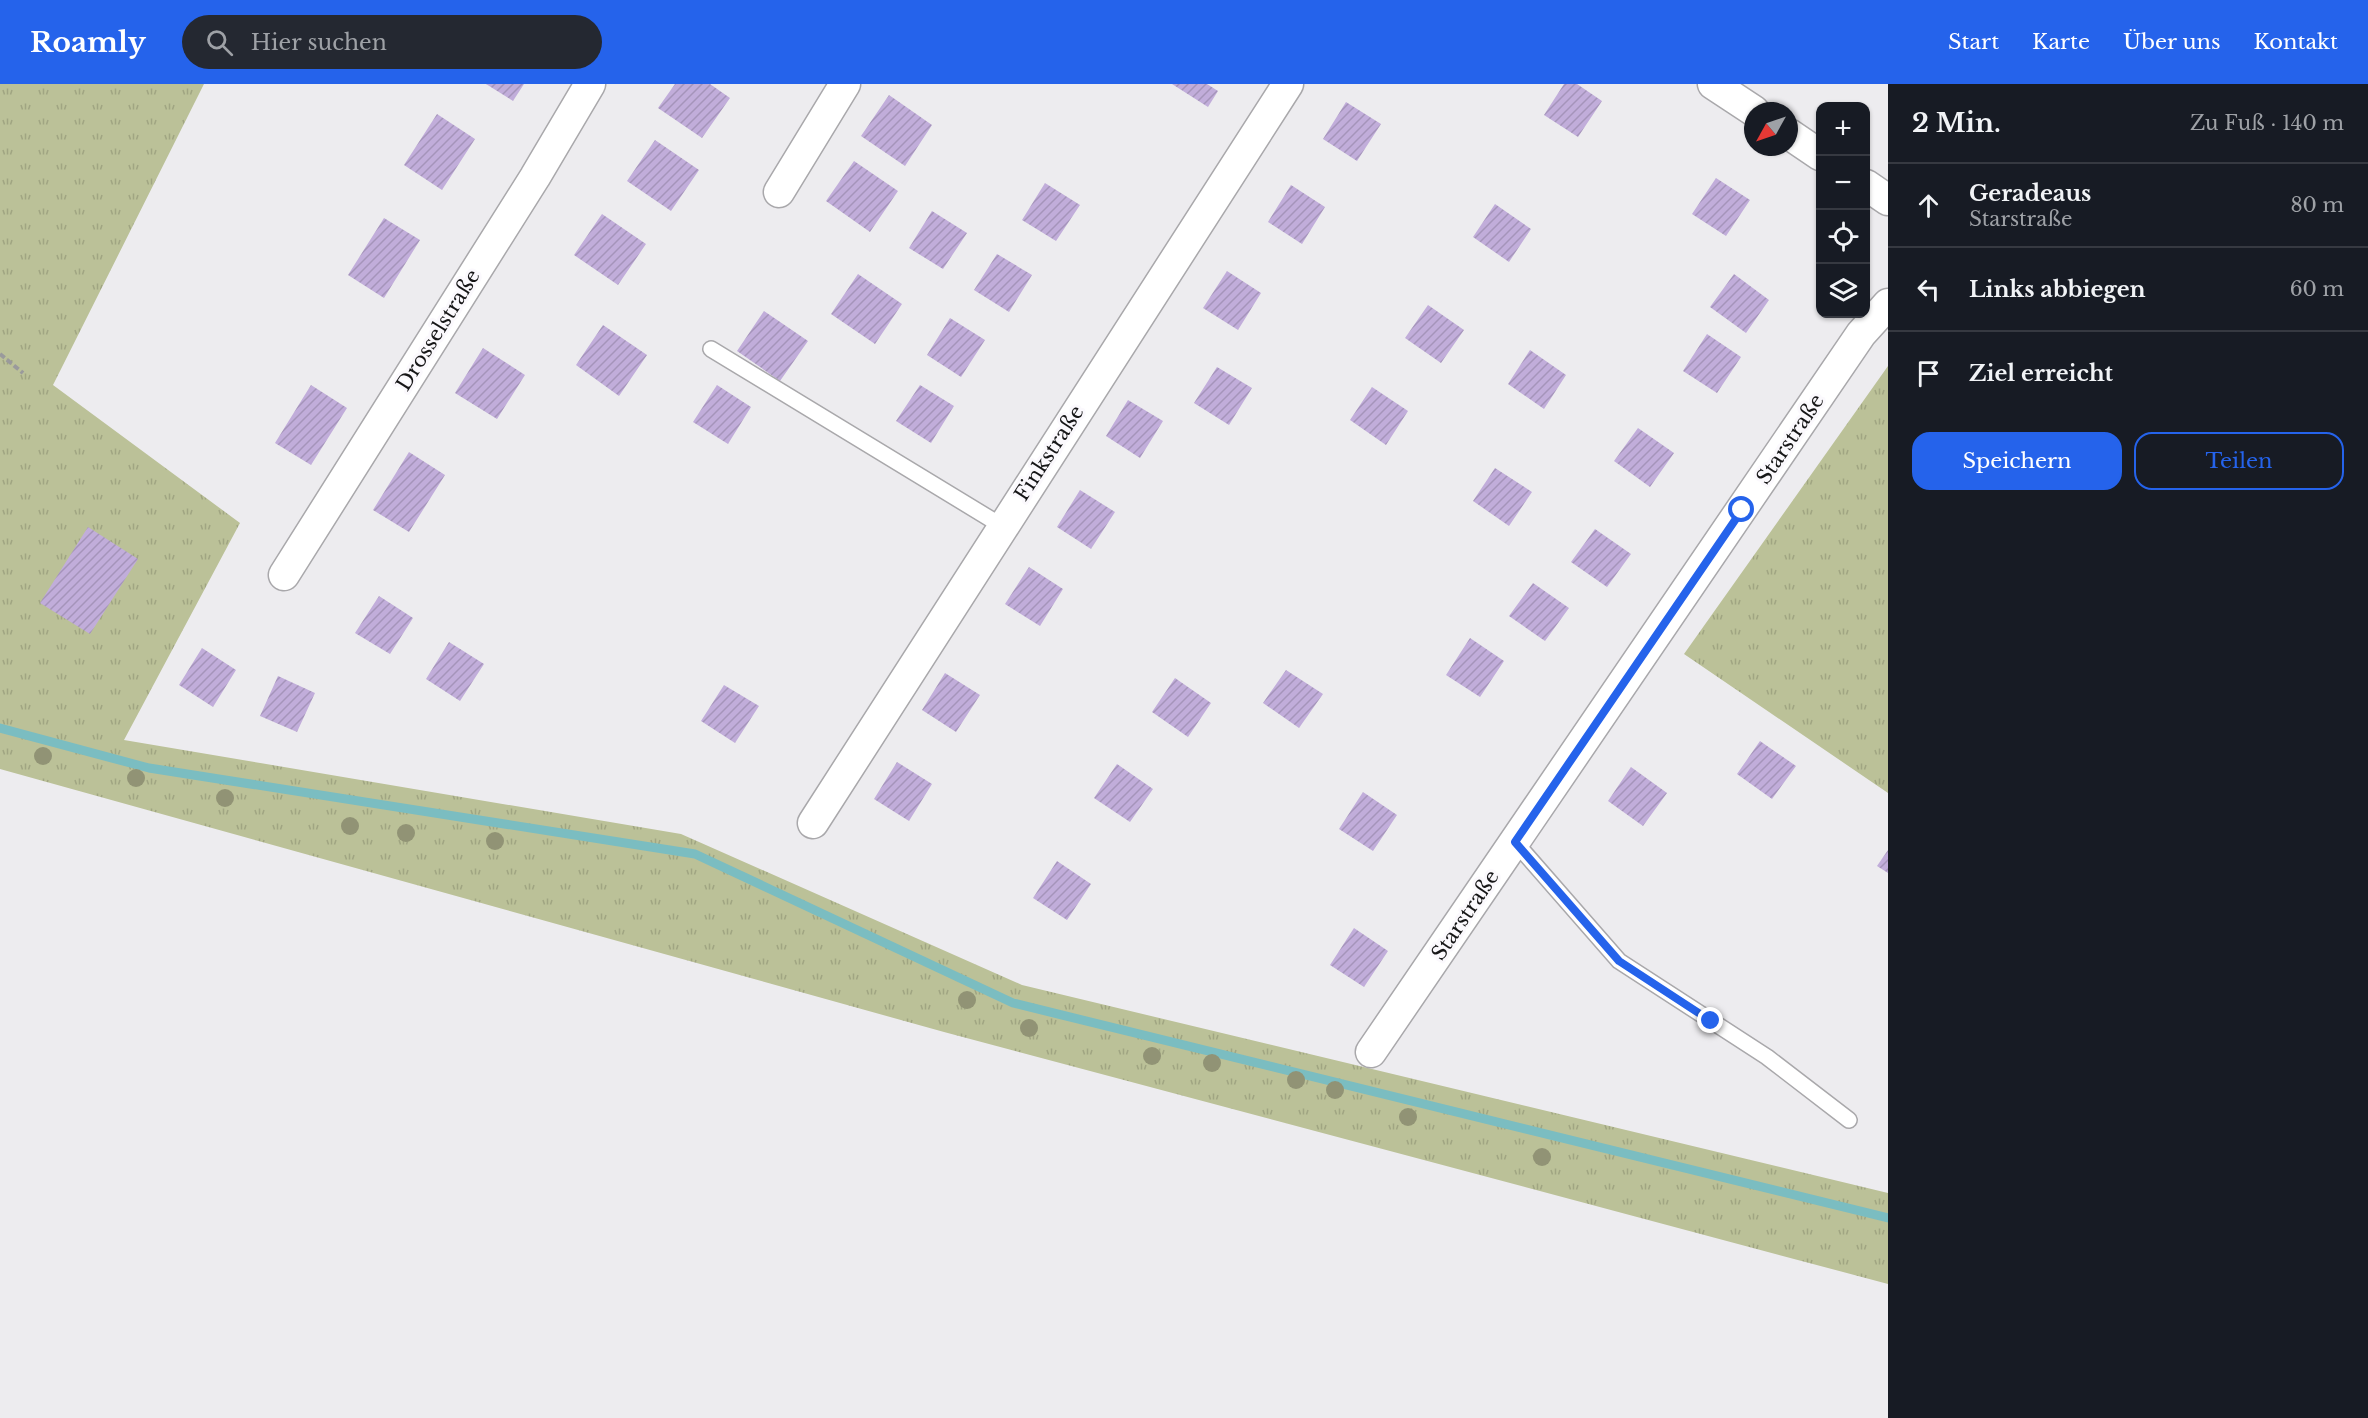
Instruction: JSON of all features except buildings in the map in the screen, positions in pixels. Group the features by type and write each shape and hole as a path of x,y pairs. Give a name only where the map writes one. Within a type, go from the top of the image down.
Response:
{"street":[{"name":"Drosselstraße","path":"284,575 535,177 590,84"},
{"path":"778,192 846,84"},
{"name":"Finkstraße","path":"813,823 1288,84"},
{"path":"1713,84 1744,104"},
{"path":"1798,140 1816,152"},
{"path":"1870,188 1888,200"},
{"name":"Starstraße","path":"1371,1053 1861,334 1888,303"}],"lane":[{"path":"711,349 1002,526"},
{"path":"1515,842 1619,961 1767,1057 1849,1120"}],"path":[{"path":"0,354 23,373"}],"green space":[{"path":"0,84 204,84 53,385 240,523 124,740 681,834 1022,985 1888,1193 1888,1284 944,1032 0,769"},
{"path":"1888,366 1888,793 1684,654"}],"waterway":[{"path":"0,728 149,768 695,854 1013,1003 1888,1218"}],"route":[{"path":"1711,1021 1619,961 1515,842 1742,510"}]}
